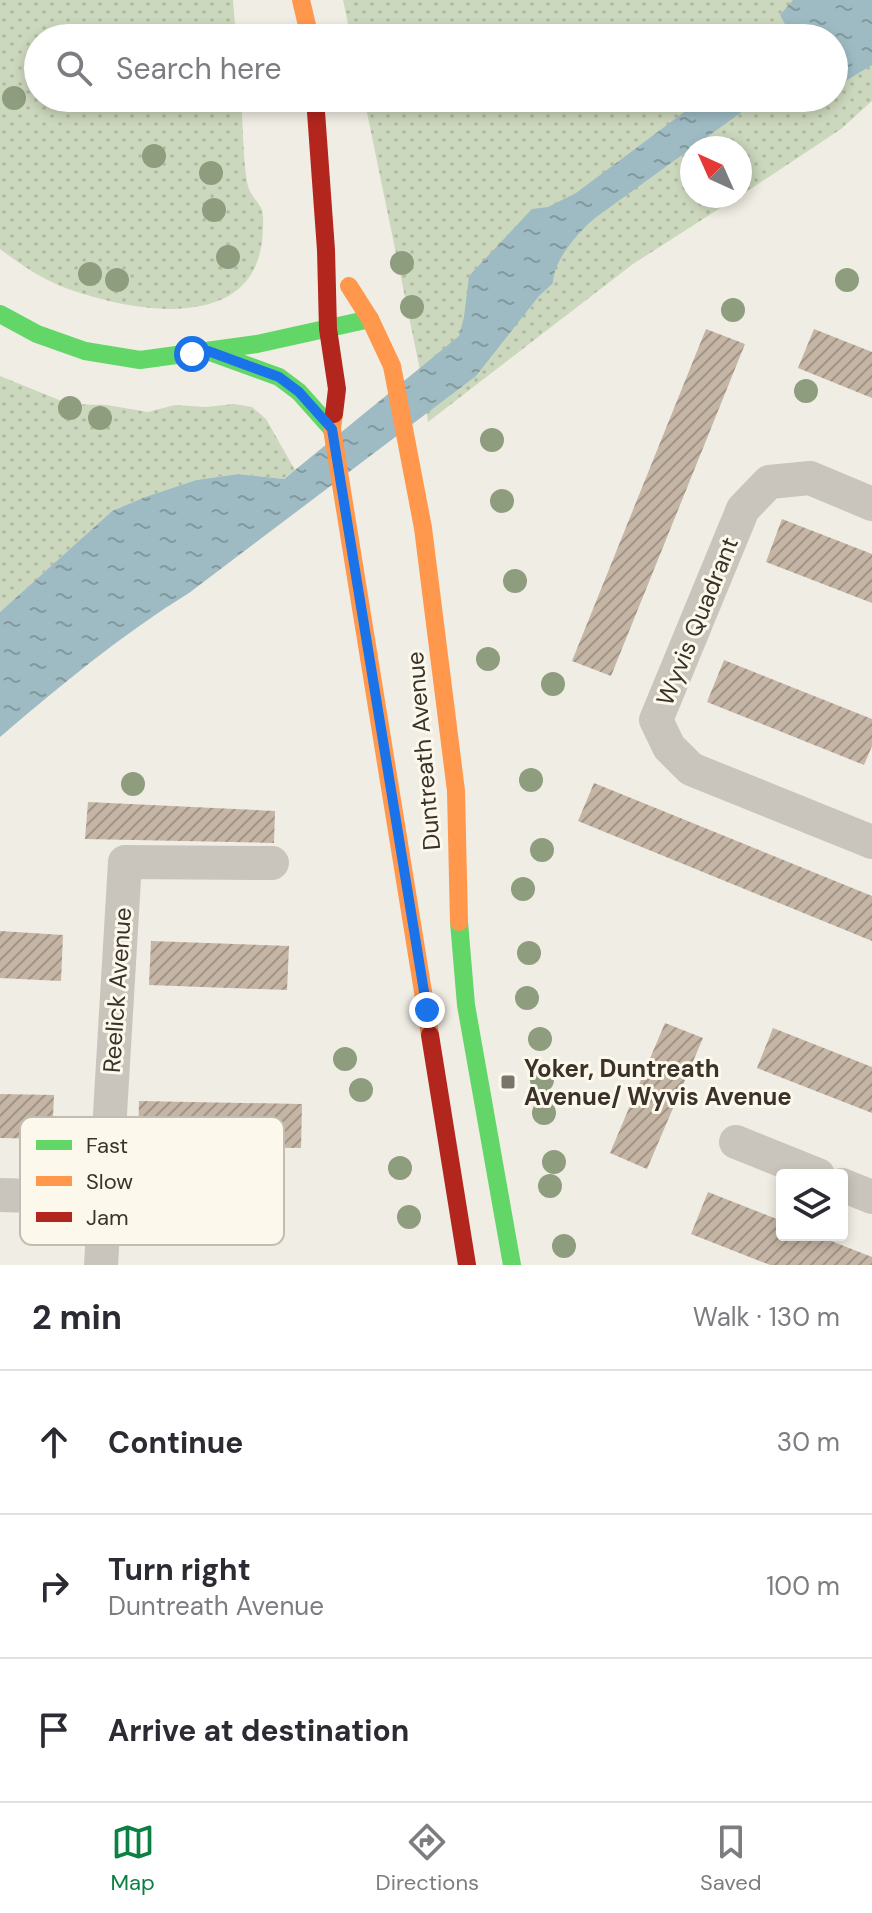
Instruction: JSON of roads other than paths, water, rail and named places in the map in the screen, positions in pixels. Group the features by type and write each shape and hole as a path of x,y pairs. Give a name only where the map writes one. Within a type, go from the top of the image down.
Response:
{"street":[{"path":"301,0 307,24"},
{"name":"Duntreath Avenue","path":"316,112 328,329 337,389 332,429 467,1265"},
{"name":"Duntreath Avenue","path":"326,250 370,319 392,366 423,528 456,791 457,894 466,1005 512,1265"},
{"path":"0,314 37,334 85,351 140,360 257,344 370,319"},
{"path":"208,351 279,377 299,392 332,429"},
{"name":"Wyvis Quadrant","path":"872,504 810,478 769,482 743,509 656,720 669,747 691,769 872,842"},
{"name":"Reelick Avenue","path":"108,1117 125,862 272,863"},
{"path":"736,1142 803,1169"},
{"path":"848,1187 872,1197"},
{"path":"0,1195 20,1196"},
{"name":"Reelick Avenue","path":"101,1265 102,1245"}],"water":[{"path":"793,0 872,0 872,65 848,80 848,24 785,24 780,15"},
{"path":"684,112 742,112 708,136 680,136 680,157 588,224 562,256 553,283 539,296 476,376 189,593 115,643 0,737 0,612 112,511 196,480 238,474 284,479 459,336 469,276 532,209 548,207 576,193"}],"place":[{"name":"Yoker, Duntreath Avenue/ Wyvis Avenue","path":"508,1082"}]}
